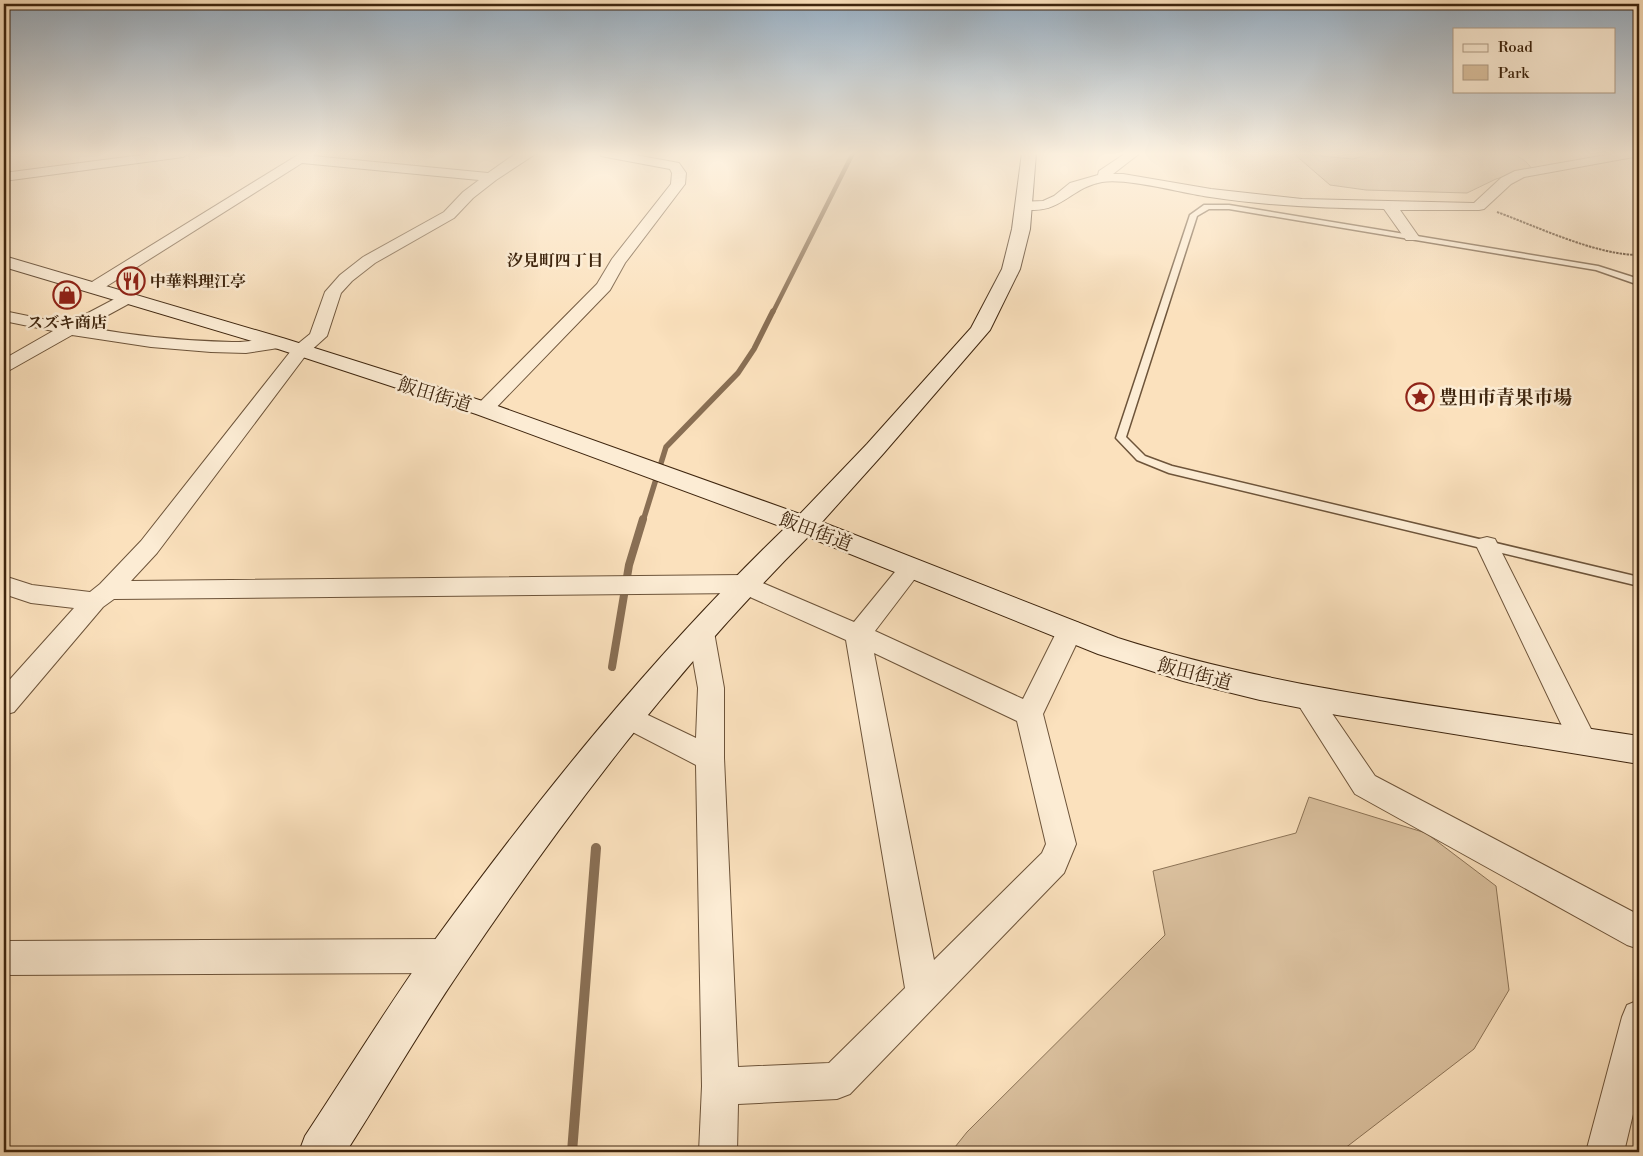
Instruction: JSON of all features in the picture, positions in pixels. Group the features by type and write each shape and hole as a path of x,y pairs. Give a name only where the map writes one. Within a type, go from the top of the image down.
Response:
{"main road":[{"path":"321,1152 447,956 543,823 627,716 744,584 804,525 980,330 1011,269 1023,207"},
{"name":"飯田街道","path":"4,260 484,409 804,525 1148,660 1229,683 1307,698 1639,750"}],"street":[{"path":"93,288 223,207"},
{"path":"4,316 68,330 155,342 243,348 289,347 318,336 333,292 346,278 369,260 449,215 457,207"},
{"path":"484,409 604,287 618,262 660,207"},
{"path":"1390,207 1398,216 1410,237"},
{"path":"4,366 126,298"},
{"path":"4,704 149,547 289,347"},
{"path":"1487,545 1583,741"},
{"path":"912,568 858,634 923,994"},
{"path":"4,585 31,594 102,596 744,584 858,634 1029,714"},
{"path":"720,1086 837,1082 1053,863 1061,844 1029,714 1070,630"},
{"path":"701,632 711,688 710,758 720,1086 718,1152"},
{"path":"1307,698 1365,785 1639,933"},
{"path":"627,716 710,758"},
{"path":"4,958 447,956"},
{"path":"1605,1152 1639,1018"}],"lane":[{"path":"1639,282 1598,268 1229,207 1207,207 1194,215 1121,438 1141,458 1169,470 1639,582"}],"path":[{"path":"1482,207 1601,250 1626,255 1639,255"}],"green space":[{"path":"1309,797 1426,833 1496,886 1509,990 1474,1049 1340,1152 951,1152 967,1132 1165,935 1153,871 1296,833"}],"waterway":[{"path":"773,312 826,207"},
{"path":"643,521 666,447 738,373 754,349 773,311"},
{"path":"612,667 629,565 643,519"},
{"path":"572,1152 596,848"}],"place":[{"name":"中華料理江亭","path":"131,281"},
{"name":"スズキ商店","path":"67,295"},
{"name":"豊田市青果市場","path":"1420,397"}],"district":[{"name":"汐見町四丁目","path":"555,260"}]}
